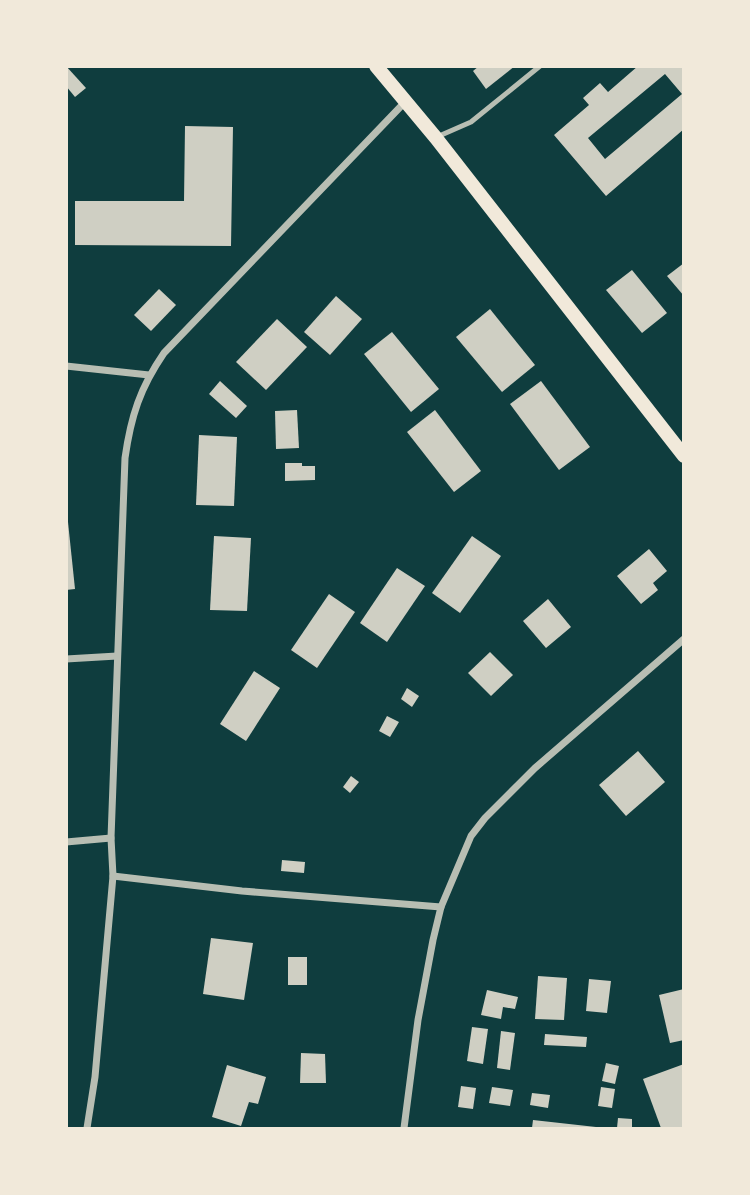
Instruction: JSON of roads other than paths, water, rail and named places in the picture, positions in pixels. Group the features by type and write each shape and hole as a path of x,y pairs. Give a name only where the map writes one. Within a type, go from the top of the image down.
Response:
{"main road":[{"path":"376,66 436,138 684,456"}],"street":[{"path":"87,1129 95,1077 113,876 111,838 125,458 133,412 149,375 164,353 405,102"},
{"path":"66,366 149,375"},
{"path":"404,1129 418,1020 441,907 471,836 485,818 536,768 684,639"},
{"path":"66,659 117,656"},
{"path":"66,842 111,838"},
{"path":"113,876 242,891 441,907"}],"lane":[{"path":"436,138 471,122 540,66"}]}
